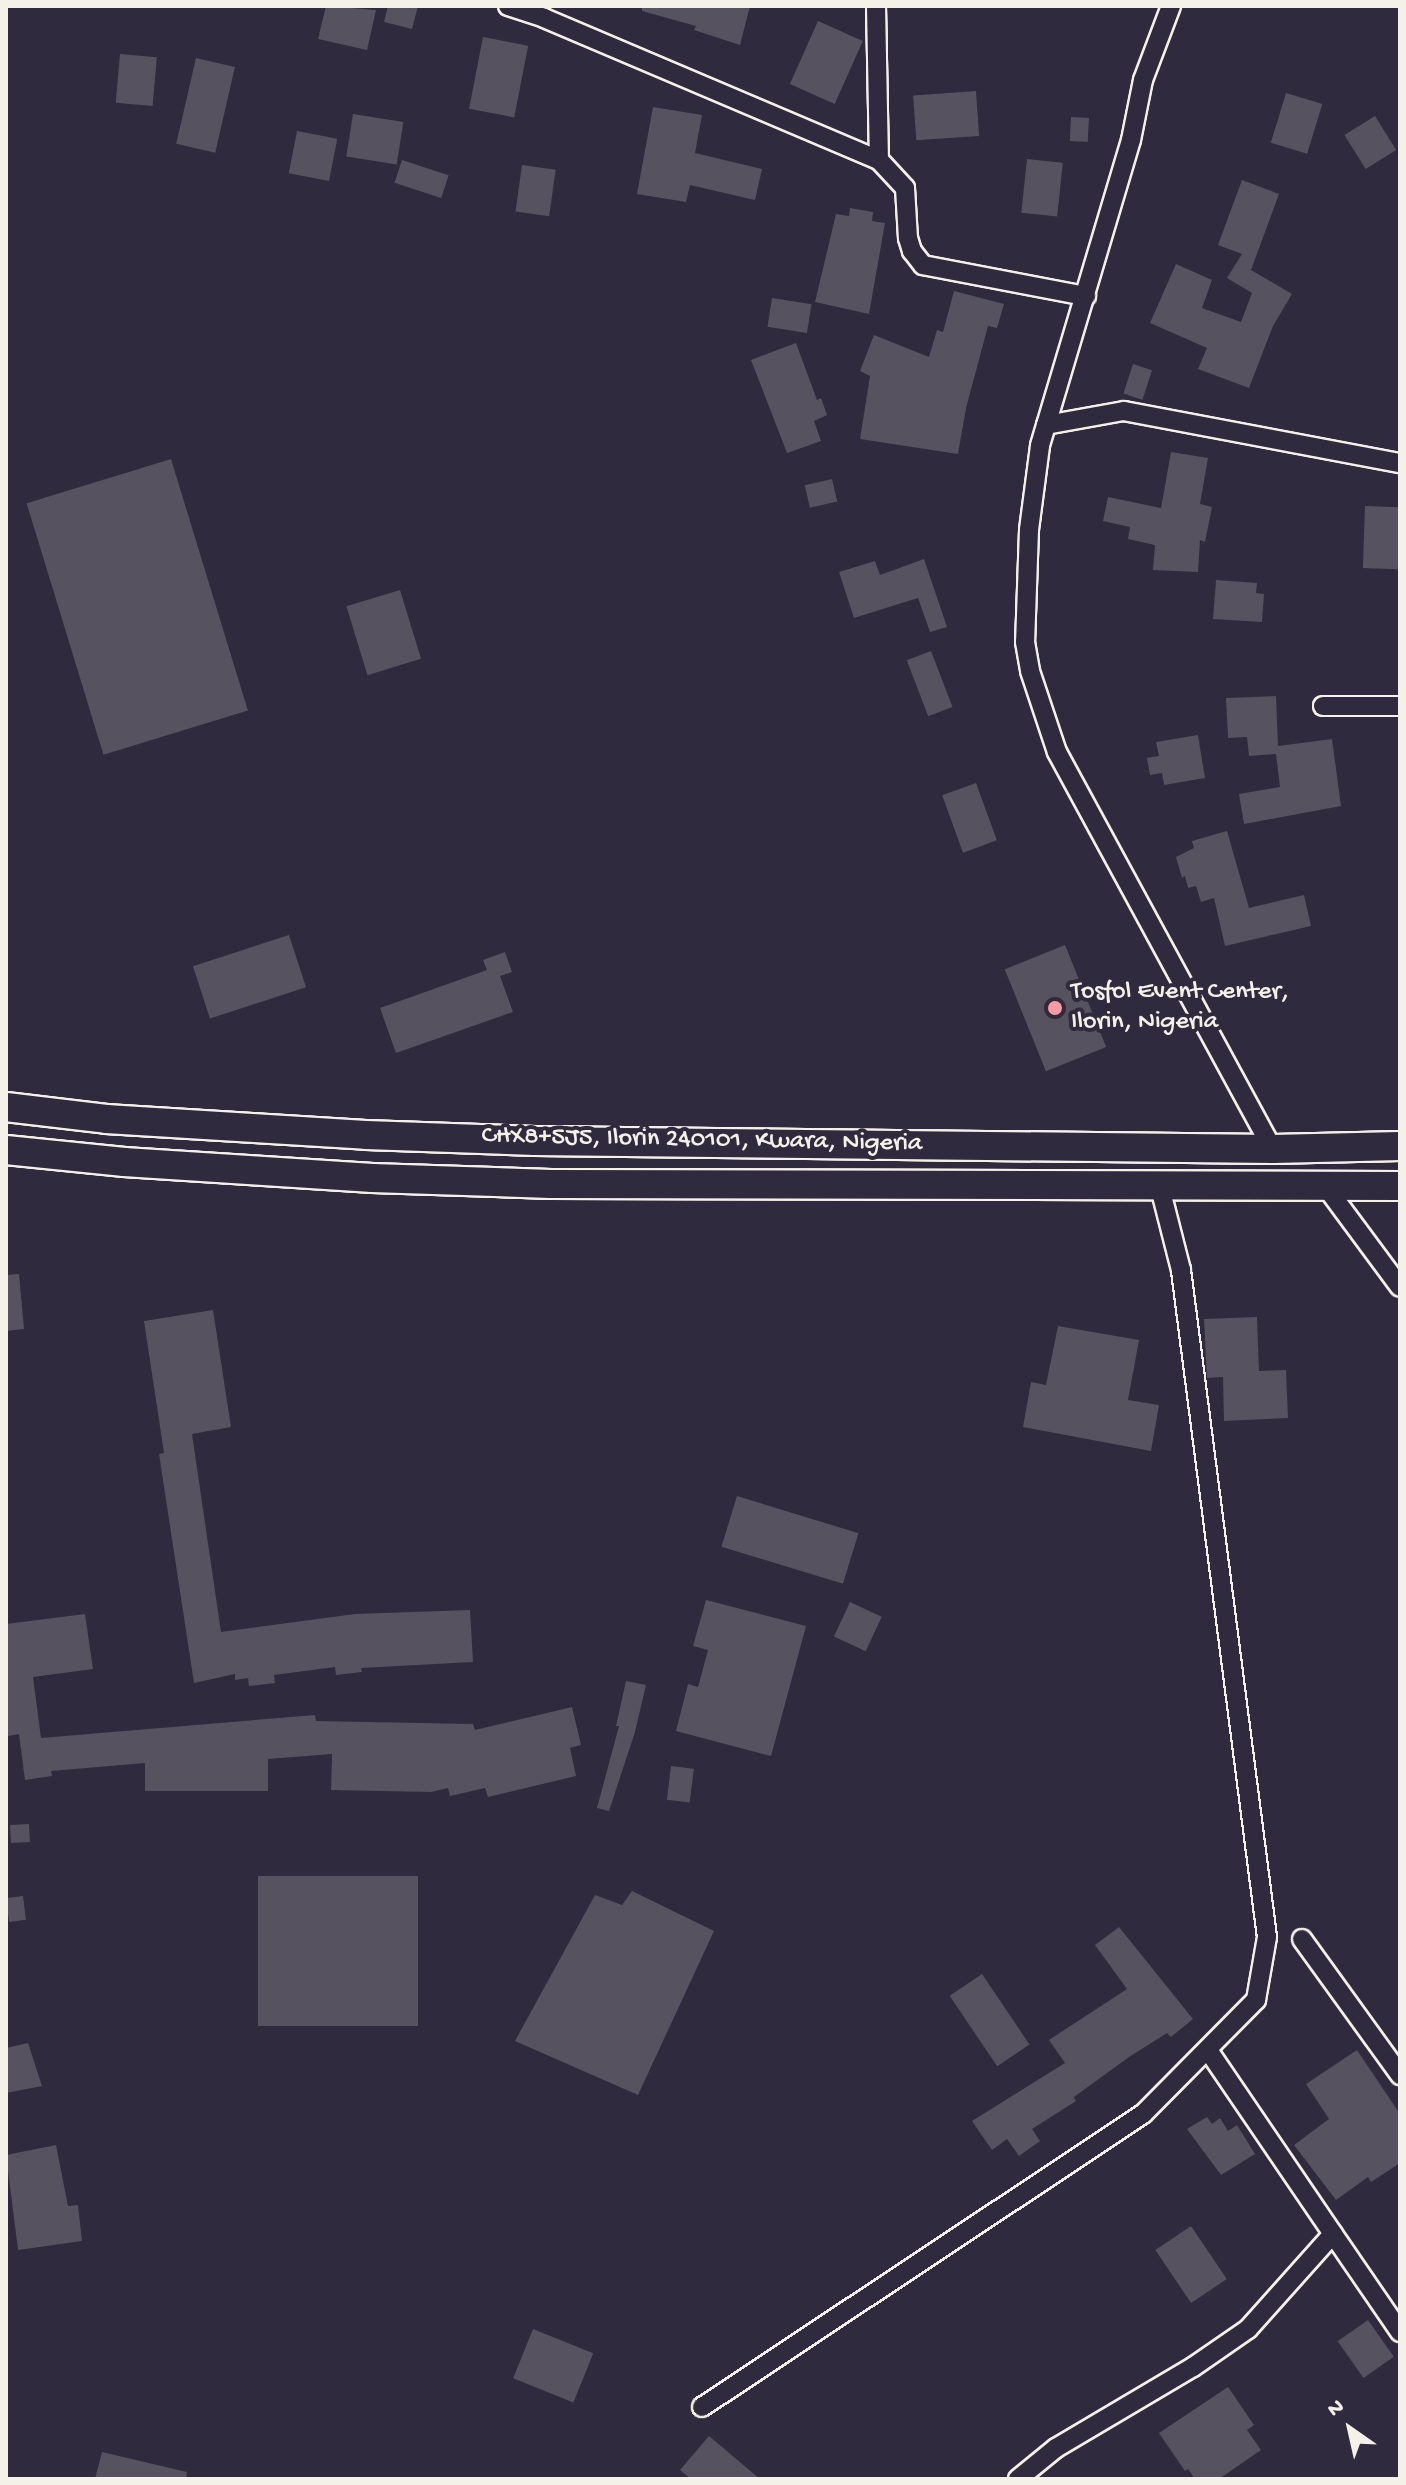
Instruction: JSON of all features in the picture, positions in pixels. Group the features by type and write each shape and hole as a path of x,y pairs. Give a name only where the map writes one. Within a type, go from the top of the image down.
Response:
{"main road":[{"name":"CHX8+5J5, Ilorin 240101, Kwara, Nigeria","path":"6,1107 121,1120 366,1135 535,1141 1273,1149 1400,1146"},
{"name":"CHX8+5J5, Ilorin 240101, Kwara, Nigeria","path":"6,1150 124,1162 372,1178 551,1184 1400,1186"}],"street":[{"path":"508,6 544,18 879,160 905,188 908,238 923,265 1086,296"},
{"path":"876,6 879,160"},
{"path":"1171,6 1143,80 1131,140 1046,425 1029,530 1025,642 1030,671 1057,752 1273,1149"},
{"path":"1046,425 1124,411 1400,463"},
{"path":"1323,706 1400,706"},
{"path":"702,2407 1143,2114 1256,2000 1267,1937 1181,1270 1159,1184"},
{"path":"1326,1187 1400,1287"},
{"path":"1302,1939 1400,2075"},
{"path":"1208,2050 1400,2332"},
{"path":"1018,2479 1056,2448 1193,2367 1248,2329 1333,2234"}],"building":[{"path":"326,6 376,10 367,50 318,39"},
{"path":"388,6 418,6 412,29 384,22"},
{"path":"642,6 750,6 740,45 694,30 696,26 642,11"},
{"path":"818,21 863,41 835,104 790,84"},
{"path":"483,37 528,46 514,117 469,109"},
{"path":"120,54 157,57 153,106 116,103"},
{"path":"196,58 235,67 215,153 176,144"},
{"path":"976,91 979,136 916,140 913,95"},
{"path":"1286,93 1322,104 1307,154 1271,143"},
{"path":"653,107 702,115 695,153 762,169 755,200 690,185 686,202 637,194"},
{"path":"353,114 403,122 397,164 346,156"},
{"path":"1375,116 1396,150 1366,169 1344,135"},
{"path":"1071,117 1089,118 1088,142 1070,141"},
{"path":"297,131 337,139 329,181 289,173"},
{"path":"1027,159 1063,163 1057,216 1021,213"},
{"path":"402,160 449,175 441,198 395,183"},
{"path":"522,165 556,170 549,216 515,212"},
{"path":"1242,180 1279,194 1251,270 1292,294 1273,326 1249,388 1198,369 1207,348 1150,323 1176,264 1212,280 1202,308 1241,322 1252,293 1227,278 1242,254 1218,245"},
{"path":"850,208 873,212 872,221 885,223 869,314 815,302 836,214 849,216"},
{"path":"954,291 1004,304 997,328 988,326 966,408 958,454 860,439 870,376 860,371 874,335 929,357 937,330 943,332"},
{"path":"772,298 812,304 807,333 767,327"},
{"path":"796,343 817,400 821,398 827,415 814,421 821,441 787,453 751,360"},
{"path":"1133,364 1152,370 1142,400 1123,393"},
{"path":"1171,452 1208,458 1200,504 1212,507 1205,542 1200,540 1198,572 1153,570 1155,545 1128,539 1130,527 1103,521 1108,497 1161,508"},
{"path":"171,459 248,711 103,755 27,503"},
{"path":"832,479 837,501 810,508 805,485"},
{"path":"1365,506 1400,507 1398,569 1363,568"},
{"path":"924,559 947,627 930,632 918,598 854,618 839,572 875,561 880,575"},
{"path":"1216,580 1257,583 1256,593 1264,594 1262,622 1213,619"},
{"path":"400,590 421,659 367,675 346,606"},
{"path":"931,651 953,707 928,716 907,660"},
{"path":"1276,696 1278,746 1332,739 1341,806 1244,824 1239,794 1280,787 1276,754 1249,756 1247,737 1228,738 1226,698"},
{"path":"1198,735 1205,778 1164,785 1162,773 1150,775 1147,758 1159,756 1156,742"},
{"path":"976,783 997,840 963,853 942,795"},
{"path":"1227,831 1249,908 1304,895 1311,926 1225,946 1214,898 1201,902 1196,886 1188,888 1176,857 1194,848 1192,841"},
{"path":"289,935 306,987 210,1019 193,966"},
{"name":"Tosfol Event Center, Ilorin, Nigeria","path":"1065,945 1106,1047 1046,1071 1005,969"},
{"path":"505,952 512,972 500,976 513,1012 396,1053 380,1008 487,970 483,960"},
{"path":"19,1274 24,1329 6,1331 6,1275"},
{"path":"213,1310 231,1427 192,1434 221,1632 355,1614 470,1610 473,1662 361,1668 362,1672 336,1675 335,1667 274,1675 275,1683 249,1686 248,1678 235,1680 235,1674 194,1683 159,1454 164,1453 144,1321"},
{"path":"1257,1317 1259,1371 1286,1370 1288,1418 1224,1421 1223,1377 1207,1378 1204,1319"},
{"path":"1058,1326 1139,1340 1128,1400 1159,1405 1151,1451 1023,1427 1031,1382 1046,1385"},
{"path":"737,1496 858,1533 843,1584 722,1547"},
{"path":"706,1600 806,1626 771,1756 676,1731 688,1684 698,1687 708,1650 693,1646"},
{"path":"850,1602 882,1617 866,1651 834,1636"},
{"path":"85,1614 93,1669 33,1677 41,1738 315,1715 316,1721 473,1724 475,1730 572,1707 581,1745 570,1748 576,1776 488,1797 485,1788 450,1796 448,1788 431,1792 331,1790 332,1754 268,1759 268,1791 145,1791 145,1763 51,1771 52,1776 25,1780 19,1734 8,1736 6,1724 6,1624"},
{"path":"626,1681 646,1685 635,1732 609,1811 597,1808 619,1726 616,1726"},
{"path":"671,1766 694,1769 690,1803 667,1800"},
{"path":"29,1824 30,1842 11,1843 10,1825"},
{"path":"258,1876 418,1876 418,2026 258,2026"},
{"path":"632,1891 714,1931 638,2095 515,2041 595,1895 622,1905"},
{"path":"23,1896 26,1920 9,1922 6,1898"},
{"path":"1119,1927 1193,2019 1171,2037 1167,2033 1129,2057 1074,2097 1076,2101 1032,2129 1040,2141 1019,2156 1007,2139 992,2150 972,2121 1065,2063 1049,2040 1127,1989 1095,1945"},
{"path":"982,1974 1030,2044 997,2066 950,1996"},
{"path":"28,2043 42,2086 6,2093 6,2048"},
{"path":"1357,2050 1400,2114 1400,2163 1371,2182 1368,2177 1336,2200 1294,2145 1329,2119 1306,2084"},
{"path":"1207,2117 1212,2124 1220,2118 1228,2131 1237,2125 1255,2154 1221,2175 1187,2129"},
{"path":"56,2145 68,2206 78,2205 82,2241 18,2250 6,2155"},
{"path":"1191,2226 1227,2279 1191,2303 1155,2250"},
{"path":"1368,2320 1394,2357 1364,2378 1338,2341"},
{"path":"533,2329 593,2353 573,2402 513,2378"},
{"path":"1228,2387 1254,2425 1247,2430 1261,2450 1219,2479 1195,2479 1188,2469 1185,2471 1159,2433"},
{"path":"709,2436 760,2479 691,2479 680,2470"},
{"path":"102,2452 187,2472 186,2479 95,2479"}],"place":[{"name":"Tosfol Event Center, Ilorin, Nigeria","path":"1055,1008"}]}
